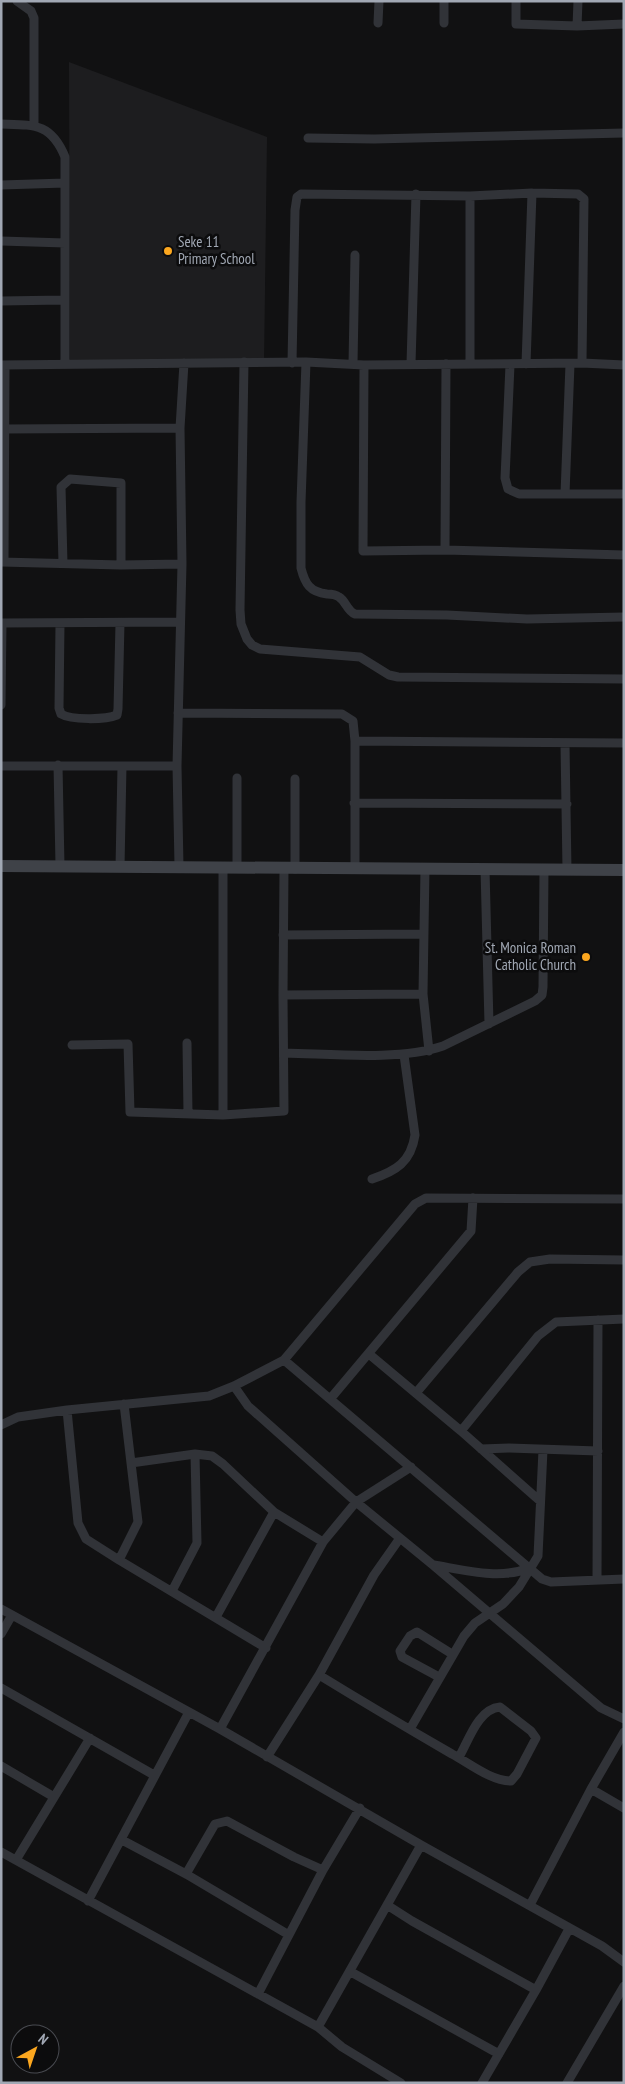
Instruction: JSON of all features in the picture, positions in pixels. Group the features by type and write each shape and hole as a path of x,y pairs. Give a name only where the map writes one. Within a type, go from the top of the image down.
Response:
{"street":[{"path":"17,1 31,11 34,18 34,125"},
{"path":"378,23 379,1"},
{"path":"444,1 444,23"},
{"path":"516,1 516,24 577,26 624,24"},
{"path":"577,26 578,1"},
{"path":"1,124 34,125 43,128 59,144 64,157 65,243 63,300 65,364"},
{"path":"308,138 383,139 624,132"},
{"path":"1,185 65,183"},
{"path":"526,364 532,193"},
{"path":"292,363 294,210 297,196 301,194 416,194 470,196 532,193 578,194 584,199 582,363"},
{"path":"411,364 416,194"},
{"path":"470,196 470,364"},
{"path":"1,242 65,243"},
{"path":"353,364 355,255"},
{"path":"1,301 63,300"},
{"path":"244,362 239,585 241,624 252,646 260,649 360,657 389,675 398,677 624,679"},
{"path":"182,564 120,565 3,562 3,365 306,362 510,365 582,363 624,365"},
{"path":"306,362 301,502 301,568 303,577 310,589 316,593 334,594 355,614 447,615 527,619 624,617"},
{"path":"180,866 177,766 182,564 180,428 184,363"},
{"path":"364,364 363,551 445,550 624,555"},
{"path":"445,550 446,364"},
{"path":"564,494 570,364"},
{"path":"510,365 505,485 508,489 518,494 624,494"},
{"path":"4,429 180,428"},
{"path":"63,563 61,487 70,479 121,483 120,565"},
{"path":"1,706 2,623 180,622"},
{"path":"60,624 59,708 61,714 66,717 82,718 112,717 116,715 118,709 120,623"},
{"path":"178,713 342,714 353,721 355,742 355,868"},
{"path":"355,742 624,743"},
{"path":"564,744 567,804 567,870"},
{"path":"58,765 60,866"},
{"path":"1,766 177,766"},
{"path":"120,867 122,766"},
{"path":"237,778 237,868"},
{"path":"72,1045 128,1044 130,1112 223,1115 284,1111 283,935 290,869 295,779"},
{"path":"354,802 567,804"},
{"path":"1,866 25,868 60,866 180,866 290,869 624,870"},
{"path":"223,868 223,1115"},
{"path":"426,868 423,994 430,1051"},
{"path":"484,869 489,1024"},
{"path":"285,1053 404,1055 430,1051 535,1001 542,995 543,987 544,870"},
{"path":"283,935 423,934"},
{"path":"283,996 423,994"},
{"path":"187,1043 188,1114"},
{"path":"372,1180 393,1171 400,1165 413,1147 415,1135 404,1055"},
{"path":"1,1425 18,1417 67,1410 209,1396 234,1386 284,1360 415,1204 426,1198 624,1199"},
{"path":"331,1398 471,1231 473,1198"},
{"path":"416,1393 518,1272 530,1262 550,1259 624,1260"},
{"path":"461,1431 538,1336 556,1322 624,1319"},
{"path":"597,1580 598,1320"},
{"path":"369,1354 461,1431 540,1501"},
{"path":"284,1360 546,1581 624,1579"},
{"path":"234,1386 248,1406 356,1502 601,1708 624,1719"},
{"path":"119,1560 138,1522 124,1404"},
{"path":"67,1410 78,1523 86,1539 266,1648"},
{"path":"481,1449 598,1451"},
{"path":"410,1730 452,1654 475,1622 503,1604 519,1587 538,1556 543,1450"},
{"path":"131,1463 195,1454 212,1456 274,1512 323,1542"},
{"path":"172,1591 197,1543 195,1454"},
{"path":"220,1729 323,1542 356,1502 411,1467"},
{"path":"216,1617 274,1512"},
{"path":"267,1757 319,1676 374,1576 400,1538"},
{"path":"433,1565 473,1572 515,1574 529,1568"},
{"path":"1,1609 190,1712 360,1808 569,1929 602,1946 624,1962"},
{"path":"1,1634 12,1615"},
{"path":"439,1677 402,1657 400,1652 410,1636 417,1632 452,1654"},
{"path":"319,1676 410,1730 501,1781 511,1781 517,1774 536,1738 531,1731 500,1707 491,1708 483,1713 459,1757"},
{"path":"1,1688 154,1775"},
{"path":"88,1900 122,1840 154,1775 190,1712"},
{"path":"530,1905 590,1789 624,1732"},
{"path":"16,1860 90,1738"},
{"path":"1,1766 54,1797"},
{"path":"590,1789 624,1808"},
{"path":"258,1994 323,1870 360,1808"},
{"path":"186,1874 215,1824 222,1821 227,1821 294,1857 323,1870"},
{"path":"122,1840 186,1874 289,1935"},
{"path":"318,2027 422,1845"},
{"path":"1,1852 318,2027 342,2048 401,2083"},
{"path":"387,1905 412,1922 536,1990"},
{"path":"482,2083 569,1929"},
{"path":"351,1972 499,2054"},
{"path":"567,2083 624,1986"}],"shaded area":[{"name":"Seke 11 Primary School","path":"69,62 267,137 264,365 70,365"}],"place":[{"name":"Seke 11 Primary School","path":"168,251"},
{"name":"St. Monica Roman Catholic Church","path":"586,957"}]}
